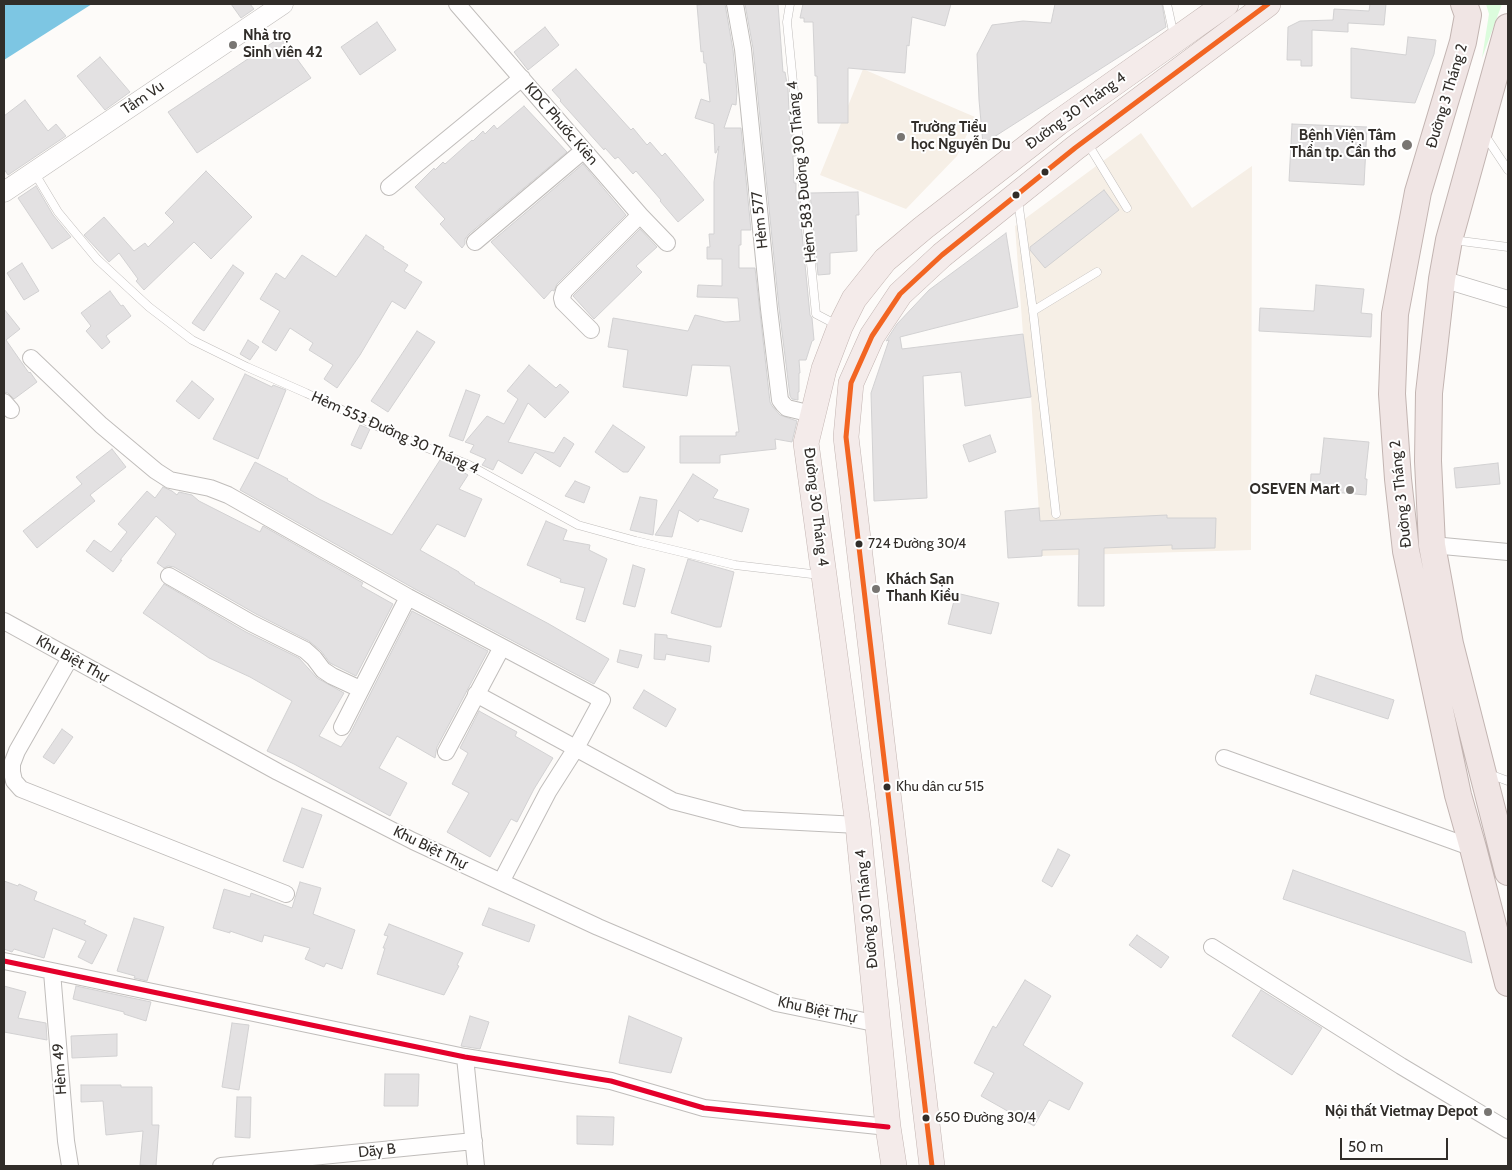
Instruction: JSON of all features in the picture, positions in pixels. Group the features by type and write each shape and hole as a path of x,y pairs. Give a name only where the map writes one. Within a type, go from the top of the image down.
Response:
{"highway":[{"name":"Đường 3 Tháng 2","path":"1464,4 1468,15 1464,42 1418,192 1395,314 1392,394 1398,479 1406,551 1458,795 1474,848 1508,983"},
{"name":"Đường 3 Tháng 2","path":"1508,27 1449,240 1442,279 1429,393 1428,461 1432,545 1450,644 1508,872"}],"main road":[{"name":"Đường 30 Tháng 4","path":"894,1166 888,1127 858,826 806,443 824,368 840,327 854,299 885,260 1058,123 1226,4"},
{"name":"Đường 30 Tháng 4","path":"932,1166 848,457 846,437 851,382 872,336 900,294 942,255 1080,144 1268,4"},
{"path":"1058,123 1080,144"}],"street":[{"name":"Tầm Vu","path":"4,192 283,4"},
{"name":"KDC Phước Kiên","path":"457,4 640,215 667,243"},
{"name":"Hẻm 577","path":"735,4 743,49 780,400 788,408 812,414"},
{"path":"389,187 522,78"},
{"path":"475,242 584,150"},
{"path":"590,330 563,302 564,291 640,215"},
{"path":"1442,279 1508,299"},
{"path":"31,358 101,425 156,471 170,480 210,488 228,495 408,597 602,700 576,748 548,792 501,882"},
{"path":"1432,545 1508,552"},
{"path":"169,576 251,624 306,650 323,670 360,689"},
{"path":"342,727 408,597"},
{"name":"Khu Biệt Thự","path":"4,621 278,772 414,841 598,927 776,1003 879,1024"},
{"path":"446,752 502,647"},
{"path":"70,658 17,751 12,764 14,781 21,789 286,894"},
{"path":"476,694 673,801 742,819 858,826"},
{"path":"1224,758 1474,848"},
{"path":"1212,947 1401,1066 1508,1130"},
{"path":"4,961 465,1057 611,1081 704,1108 888,1127"},
{"name":"Hèm 49","path":"52,972 65,1131 70,1166"},
{"path":"465,1057 476,1166"},
{"name":"Dãy B","path":"221,1166 474,1141"}],"lane":[{"name":"Hẻm 583 Đường 30 Tháng 4","path":"790,4 787,22 816,314 840,327"},
{"path":"1167,4 1174,40"},
{"path":"1480,128 1508,170"},
{"path":"1080,144 1127,208"},
{"name":"Hẻm 553 Đường 30 Tháng 4","path":"33,172 58,212 98,259 149,307 192,340 398,436 469,465 578,525 735,565 824,576"},
{"path":"1018,195 1056,514"},
{"path":"1449,240 1508,248"},
{"path":"1033,312 1097,272"},
{"path":"1482,772 1508,781"}],"shaded area":[{"name":"Trường Tiểu học Nguyễn Du","path":"863,69 975,117 957,156 906,209 820,175"},
{"path":"1141,133 1192,208 1252,166 1251,550 1042,556 1031,397 1023,334 1015,226"}],"green space":[{"path":"1486,4 1502,4 1482,58 1489,14"}],"water":[{"path":"4,4 92,4 4,60"}],"building":[{"path":"231,4 250,4 254,9 241,18"},
{"path":"725,4 733,50 737,92 736,105 732,104 724,128 741,128 751,230 741,230 739,268 755,268 770,402 780,415 797,421 792,442 775,439 776,449 720,455 720,463 680,463 680,436 736,436 736,432 739,432 730,366 692,365 687,396 623,387 628,350 608,347 613,318 688,331 695,315 725,322 740,321 738,298 697,297 698,285 722,286 722,259 707,259 707,247 710,247 709,234 714,234 714,182 719,146 715,153 714,124 695,118 701,99 710,102 706,63 704,63 703,51 701,52 697,5"},
{"path":"745,4 778,4 783,72 785,72 788,89 790,133 792,133 795,156 793,156 794,183 796,183 796,193 798,193 814,340 806,360 799,360 798,400 792,399 790,396 779,308 753,48"},
{"path":"803,4 951,4 945,26 912,17 905,73 848,68 848,123 818,123 813,22 804,22 804,18 800,18"},
{"path":"1055,4 1162,4 1166,27 983,144 977,54 992,25 1023,21 1051,23"},
{"path":"1370,4 1386,4 1384,25 1348,23 1348,32 1312,30 1312,66 1301,66 1301,60 1287,60 1288,27 1300,21 1333,20 1334,9 1369,11"},
{"path":"377,22 396,50 360,75 341,47"},
{"path":"545,27 559,45 528,70 514,52"},
{"path":"281,37 311,78 197,153 168,112"},
{"path":"1408,37 1436,40 1434,54 1415,103 1351,98 1351,48 1406,55"},
{"path":"100,57 130,92 105,110 77,76"},
{"path":"576,69 631,130 633,128 647,145 650,142 662,156 665,153 704,200 678,222 636,171 633,174 618,157 615,159 605,148 604,150 552,90"},
{"path":"25,100 48,131 56,124 66,136 8,175 4,169 4,116"},
{"path":"524,106 567,152 469,234 462,248 440,224 445,219 415,187 434,168 435,170 443,162 445,164 483,131 485,134 494,125 497,129"},
{"path":"1292,124 1367,127 1364,185 1289,181"},
{"path":"583,164 626,215 557,284 554,291 552,290 544,299 491,242"},
{"path":"206,171 252,217 211,259 194,242 144,290 136,281 138,279 119,253 109,262 84,235 104,217 134,251 145,243 148,247 174,222 165,213"},
{"path":"36,186 53,215 71,237 52,249 18,198"},
{"path":"1104,190 1119,210 1045,268 1030,250 1030,247"},
{"path":"858,192 859,215 856,215 857,251 830,253 830,274 818,275 810,193"},
{"path":"640,229 657,247 636,266 642,272 594,319 573,296"},
{"path":"1006,233 1018,307 900,337 902,349 1023,334 1031,397 965,406 961,372 923,376 927,498 874,501 871,393 889,340 886,341 897,324 929,290"},
{"path":"366,235 384,247 383,249 408,265 404,271 422,282 405,309 392,301 360,355 337,388 324,379 333,365 309,350 313,343 290,328 276,351 262,342 280,311 260,299 276,273 285,279 302,255 336,277"},
{"path":"22,263 39,291 24,300 7,273"},
{"path":"233,265 244,273 204,331 192,323"},
{"path":"1316,285 1364,289 1361,313 1372,314 1371,337 1259,331 1260,308 1314,311"},
{"path":"110,291 131,316 106,336 110,342 102,349 86,331 91,326 81,313"},
{"path":"4,309 20,329 6,340 37,382 14,399 4,392"},
{"path":"417,331 435,342 388,412 371,401"},
{"path":"248,340 259,347 250,360 240,354"},
{"path":"529,365 556,388 560,384 569,392 545,418 528,403 508,442 554,453 564,437 574,444 560,467 535,452 522,474 498,460 493,470 482,465 486,459 470,452 474,445 465,442 487,416 504,424 518,399 507,391"},
{"path":"245,374 272,387 273,385 286,390 258,459 213,439"},
{"path":"192,381 214,399 199,419 176,401"},
{"path":"466,390 480,395 463,441 449,436"},
{"path":"360,425 370,429 361,449 351,445"},
{"path":"613,425 645,447 628,472 623,472 595,452"},
{"path":"990,435 996,452 969,462 963,445"},
{"path":"1324,438 1369,442 1365,479 1367,479 1366,495 1310,490 1311,474 1320,474"},
{"path":"112,449 126,467 90,495 95,501 37,548 23,531 82,484 76,477"},
{"path":"440,460 468,475 459,489 482,499 465,537 437,524 420,550 459,572 474,584 609,659 594,684 413,588 240,490 255,462 288,479 319,499 392,535"},
{"path":"1498,463 1500,484 1456,488 1454,468"},
{"path":"693,474 718,490 713,498 749,509 742,532 700,519 698,522 679,510 672,537 655,535"},
{"path":"575,481 590,487 584,503 565,496"},
{"path":"163,487 177,495 179,492 192,495 199,501 260,532 263,526 363,583 361,586 393,604 356,676 330,663 321,651 309,641 256,614 174,567 168,566 164,568 157,563 176,534 156,516 120,560 122,560 113,572 86,551 94,540 111,552 127,532 118,524 147,491 155,498"},
{"path":"640,497 657,500 653,535 630,530"},
{"path":"1039,508 1040,521 1167,515 1167,518 1216,518 1215,548 1172,549 1172,545 1104,548 1104,606 1078,606 1079,549 1042,550 1042,556 1008,558 1005,511"},
{"path":"546,521 567,530 563,540 590,545 589,550 607,559 585,622 576,619 585,588 560,582 561,579 527,565"},
{"path":"688,559 734,572 721,627 671,613"},
{"path":"633,565 645,569 635,607 623,604"},
{"path":"164,584 246,632 299,658 317,678 344,693 319,736 341,747 351,732 412,611 488,651 437,747 435,758 397,736 379,768 407,783 390,816 267,751 292,701 250,677 209,658 143,613"},
{"path":"956,593 999,603 991,634 948,624"},
{"path":"655,634 667,635 667,638 711,646 709,662 666,654 665,660 654,659"},
{"path":"620,650 642,655 638,668 617,662"},
{"path":"1316,675 1394,700 1388,719 1310,694"},
{"path":"644,690 676,709 666,727 633,708"},
{"path":"479,711 517,732 515,736 553,758 517,822 511,819 490,857 447,832 469,793 452,784 468,753 460,748"},
{"path":"62,729 73,737 54,764 43,757"},
{"path":"302,808 322,815 303,868 283,861"},
{"path":"1058,849 1070,855 1052,887 1042,881"},
{"path":"1293,870 1465,932 1472,963 1283,899"},
{"path":"4,881 18,886 19,884 37,892 34,900 86,921 84,924 107,935 92,964 78,957 86,941 53,928 44,958 14,949 12,952 4,949"},
{"path":"300,882 321,888 313,914 355,930 342,969 326,963 324,967 305,959 310,948 264,935 262,942 230,931 230,933 213,928 224,889 250,897 251,893 292,908"},
{"path":"489,908 535,925 529,942 482,925"},
{"path":"134,918 164,927 147,981 117,971"},
{"path":"389,924 463,953 457,965 459,966 444,995 377,974 388,936 384,935"},
{"path":"1137,935 1169,957 1161,968 1129,945"},
{"path":"1025,980 1051,996 1023,1045 1083,1083 1069,1110 1049,1100 1034,1126 981,1096 994,1073 974,1063 993,1026 996,1028"},
{"path":"4,986 26,992 18,1018 46,1023 47,1040 4,1032"},
{"path":"76,986 151,1002 146,1021 124,1014 124,1012 73,999"},
{"path":"1261,990 1322,1028 1292,1075 1232,1036"},
{"path":"470,1016 489,1022 480,1049 461,1046"},
{"path":"629,1016 682,1038 671,1073 619,1063"},
{"path":"232,1023 249,1025 239,1090 222,1087"},
{"path":"117,1034 117,1056 72,1058 71,1036"},
{"path":"385,1074 419,1074 418,1106 384,1106"},
{"path":"81,1085 152,1087 152,1125 159,1125 156,1166 140,1165 143,1131 106,1135 103,1101 81,1102"},
{"path":"237,1097 251,1097 250,1138 235,1137"},
{"path":"577,1116 614,1117 613,1145 577,1144"}],"transit line":[{"path":"932,1166 846,437 851,383 872,336 900,294 942,255 1075,148 1268,4"},
{"path":"4,961 465,1057 611,1081 704,1108 888,1127"}],"place":[{"name":"Nhà trọ Sinh viên 42","path":"233,45"},
{"name":"Trường Tiểu học Nguyễn Du","path":"901,137"},
{"name":"Bệnh Viện Tâm Thần tp. Cần thơ","path":"1407,145"},
{"name":"OSEVEN Mart","path":"1350,490"},
{"name":"724 Đường 30/4","path":"859,544"},
{"name":"Khách Sạn Thanh Kiều","path":"876,589"},
{"name":"Khu dân cư 515","path":"887,787"},
{"name":"Nội thất Vietmay Depot","path":"1488,1112"},
{"name":"650 Đường 30/4","path":"926,1118"}]}
